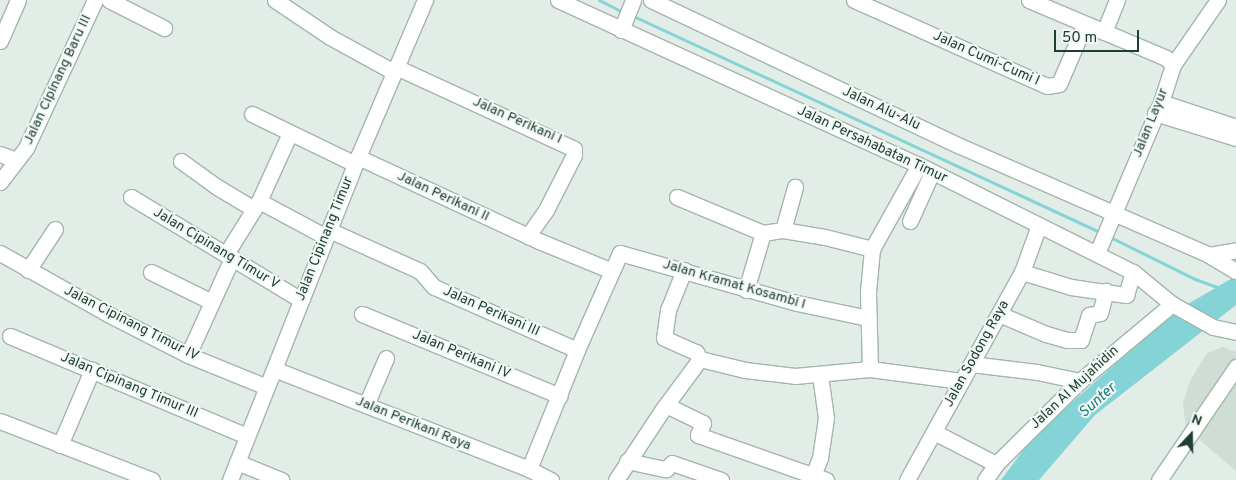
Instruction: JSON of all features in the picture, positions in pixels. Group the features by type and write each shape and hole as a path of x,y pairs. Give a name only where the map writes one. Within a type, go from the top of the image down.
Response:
{"street":[{"path":"0,40 18,0"},
{"name":"Jalan Cipinang Baru III","path":"0,182 26,148 95,0"},
{"path":"109,0 164,28"},
{"name":"Jalan Perikani I","path":"275,0 330,37 395,70 571,146 574,155 551,212 528,236"},
{"name":"Jalan Cipinang Timur","path":"230,480 356,161 424,0"},
{"name":"Jalan Persahabatan Timur","path":"558,0 623,26 1039,224 1100,246 1174,305 1213,327 1233,332"},
{"name":"Jalan Alu-Alu","path":"651,0 717,29 1112,218 1214,258 1236,271"},
{"name":"Jalan Cumi-Cumi I","path":"854,0 1047,86 1059,84 1085,24"},
{"path":"1029,0 1166,58 1173,65"},
{"path":"1104,32 1117,0"},
{"name":"Jalan Layur","path":"1100,246 1158,107 1173,65 1218,0"},
{"path":"623,26 633,2"},
{"path":"1158,107 1236,127"},
{"path":"1158,107 1236,138"},
{"name":"Jalan Perikani II","path":"252,114 290,133 612,271"},
{"path":"188,354 212,302 229,256 256,205 290,133"},
{"path":"0,154 16,160"},
{"name":"Jalan Perikani III","path":"181,162 217,187 256,205 420,271 434,287 577,350"},
{"path":"910,221 925,169"},
{"path":"870,369 868,318 872,249 925,169"},
{"path":"783,230 795,187"},
{"name":"Jalan Cipinang Timur V","path":"132,197 301,300"},
{"path":"677,197 763,232 783,230 825,237 872,249"},
{"name":"Jalan Sodong Raya","path":"907,480 1022,272 1039,224"},
{"path":"28,270 54,228"},
{"path":"746,290 763,232"},
{"path":"1214,258 1236,250"},
{"name":"Jalan Cipinang Timur IV","path":"0,253 28,270 188,354 267,387"},
{"name":"Jalan Kramat Kosambi I","path":"612,271 620,253 684,270 746,290 868,318"},
{"path":"684,270 668,310 664,338 696,352 700,359 763,373 795,376 870,369 961,381"},
{"path":"529,469 577,350 612,271"},
{"path":"150,272 212,302"},
{"path":"1022,272 1071,286 1126,295 1133,272"},
{"path":"999,314 1046,334 1067,340 1081,340 1089,315 1100,313 1106,291"},
{"name":"Jalan Al Mujahidin","path":"985,480 996,464 1080,382 1174,305"},
{"name":"Jalan Perikani IV","path":"362,314 560,396"},
{"name":"Jalan Cipinang Timur III","path":"10,336 247,436"},
{"path":"366,405 386,358"},
{"path":"616,480 627,461 700,359"},
{"path":"971,364 1037,372 1080,382"},
{"path":"1159,480 1236,367"},
{"name":"Jalan Perikani Raya","path":"274,368 529,469 551,480"},
{"path":"60,445 92,370"},
{"path":"666,405 703,423 698,435 819,478 826,418 820,374"},
{"path":"0,421 152,480"},
{"path":"934,432 996,464"},
{"path":"627,461 666,469 672,463 720,480"},
{"path":"237,462 280,480"}],"shaded area":[{"path":"1223,347 1236,352 1236,471 1186,428 1183,403 1190,381 1207,353"}],"water":[{"name":"Sunter","path":"1236,276 1236,305 1095,415 1039,480 1001,480 1033,437 1174,312"}],"waterway":[{"path":"599,0 623,12"},
{"path":"631,15 1102,233"},
{"path":"1110,237 1195,279 1222,289"}]}
